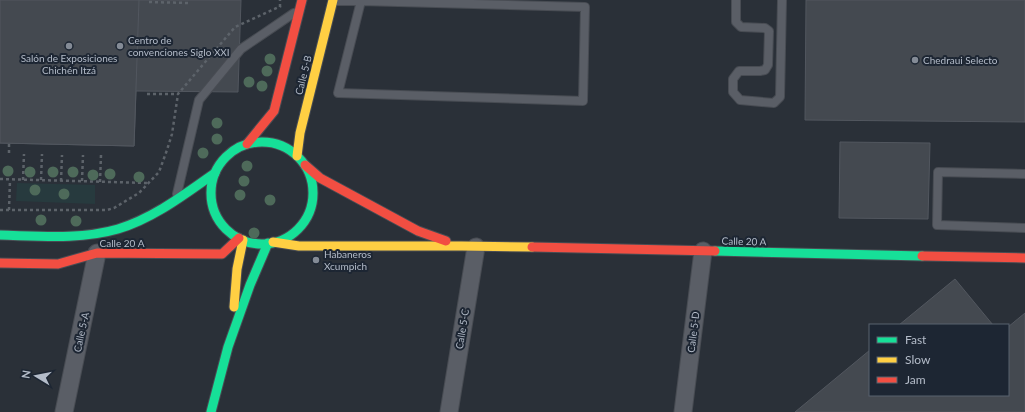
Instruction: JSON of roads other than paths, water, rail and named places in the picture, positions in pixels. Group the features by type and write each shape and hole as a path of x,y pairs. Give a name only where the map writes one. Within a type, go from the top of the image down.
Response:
{"street":[{"name":"Calle 5-B","path":"247,144 274,111 302,0"},
{"name":"Calle 5-B","path":"297,156 300,133 333,0"},
{"path":"260,142 274,143 286,148 297,156 305,164 310,176 313,188 313,200 309,212 295,232 285,238 270,243 255,243 241,239 230,232 217,215 213,205 212,194 215,174 223,161 234,150 247,144 260,142"},
{"name":"Calle 20 A","path":"305,164 320,178 418,231 469,246"},
{"name":"Calle 20 A","path":"0,236 62,236 89,234 118,229 146,217 176,200 215,174"},
{"path":"228,347 241,239"},
{"name":"Calle 20 A","path":"0,263 58,264 97,253 222,254 241,239"},
{"path":"211,412 228,347 250,285 270,243"},
{"name":"Calle 20 A","path":"270,243 299,246 469,246 1025,258"},
{"name":"Calle 5-C","path":"449,412 469,246"},
{"name":"Calle 5-D","path":"683,412 703,251"},
{"name":"Calle 5-A","path":"64,412 97,253"}],"lane":[{"path":"333,0 585,7 583,101 338,93 361,1"},
{"path":"736,0 736,22 741,27 765,28 769,31 768,64 765,70 739,71 733,79 733,92 740,100 774,103 780,97 782,0"},
{"path":"176,200 199,100 241,49 300,10"},
{"path":"1025,174 938,172 937,225 1025,228"}],"place":[{"name":"Salón de Exposiciones Chichén Itzá","path":"69,46"},
{"name":"Centro de convenciones Siglo XXI","path":"120,46"},
{"name":"Chedraui Selecto","path":"915,60"},
{"name":"Habaneros Xcumpich","path":"316,260"}]}
